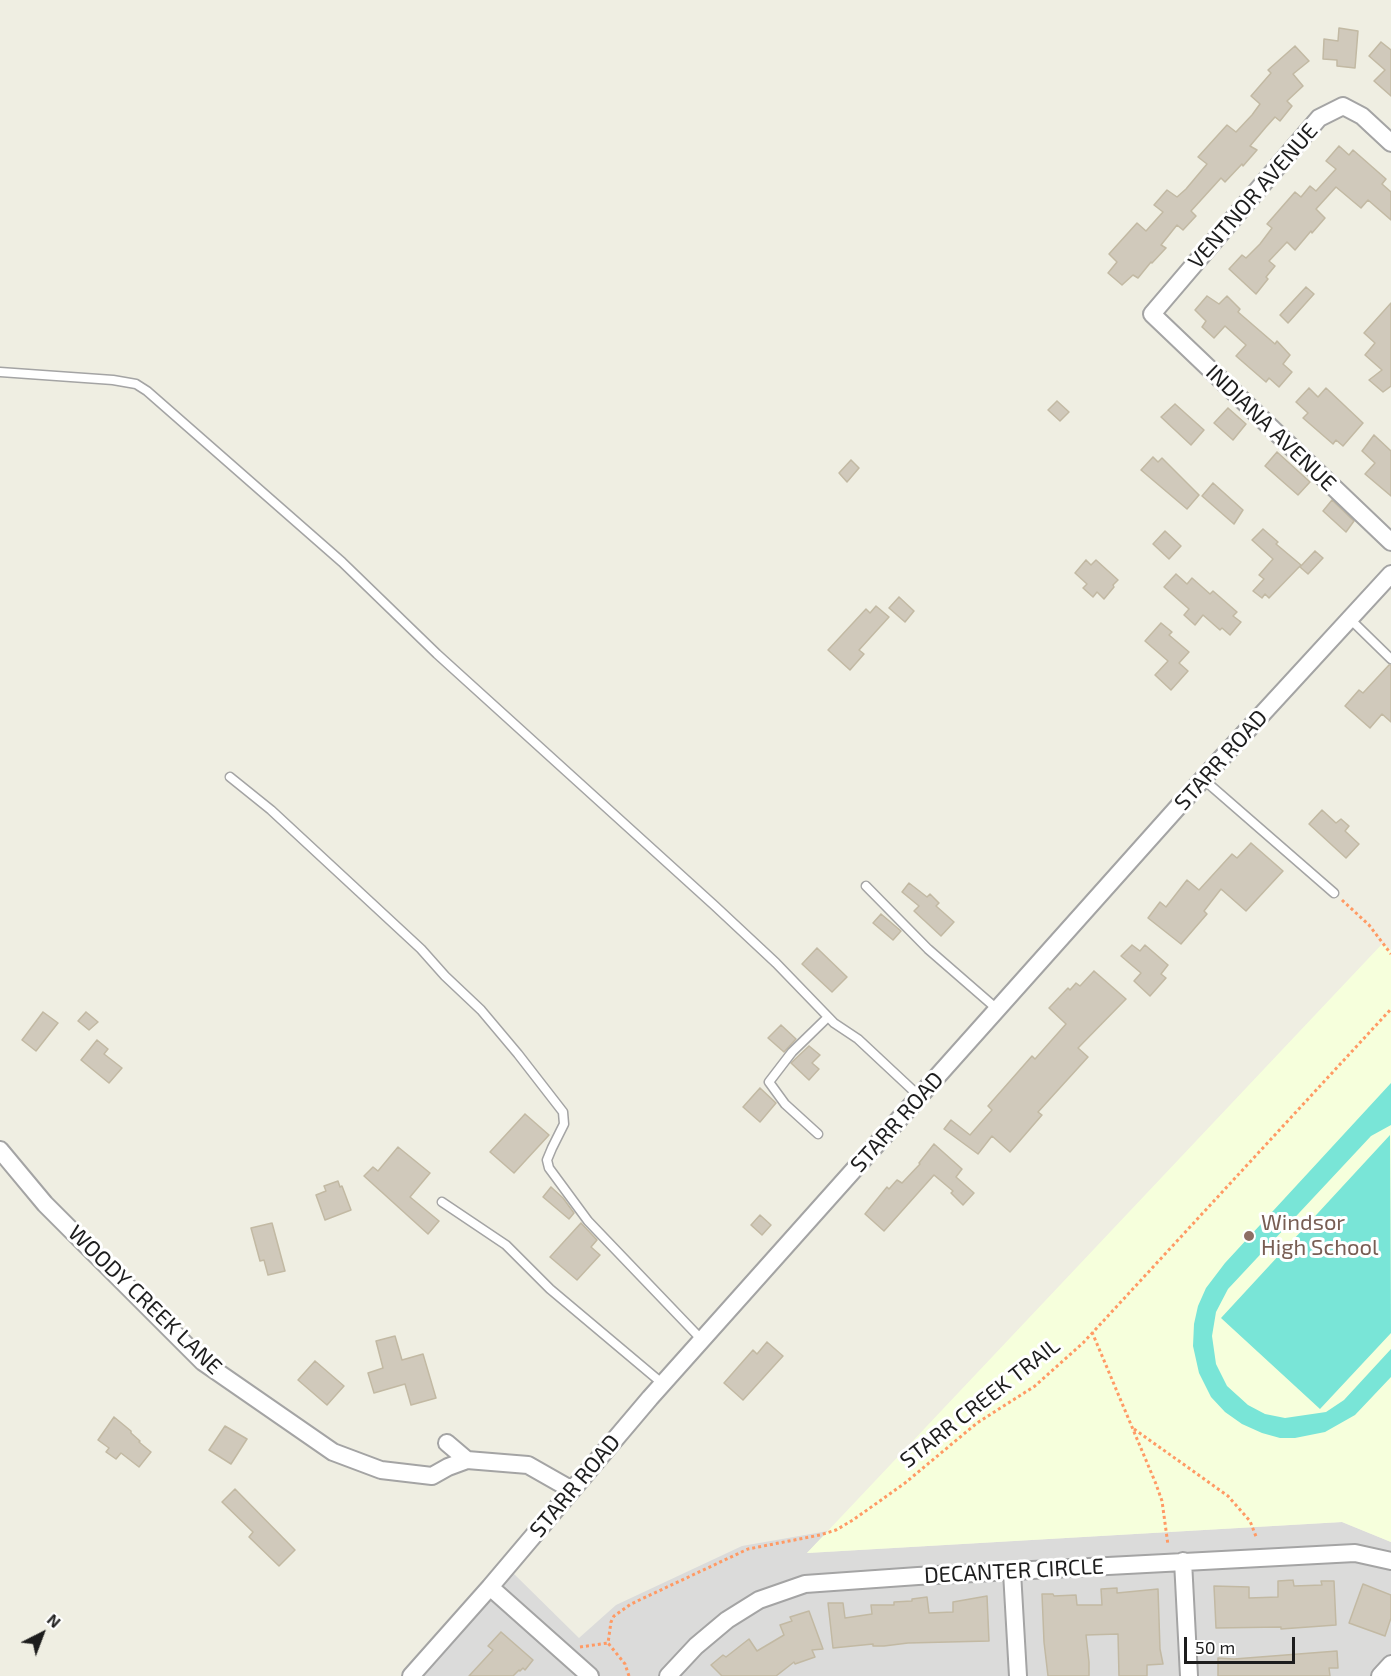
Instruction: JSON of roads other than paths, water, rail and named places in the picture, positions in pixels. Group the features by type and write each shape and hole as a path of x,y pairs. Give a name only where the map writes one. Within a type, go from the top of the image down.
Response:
{"street":[{"name":"VENTNOR AVENUE","path":"1152,314 1319,118 1343,106 1362,116 1391,143"},
{"name":"INDIANA AVENUE","path":"1152,314 1391,542"},
{"name":"STARR ROAD","path":"411,1676 702,1340 1203,779 1391,574"},
{"name":"WOODY CREEK LANE","path":"0,1150 45,1203 203,1362 333,1452 381,1470 432,1476 467,1460 528,1465 572,1491"},
{"path":"447,1443 467,1460"},
{"name":"DECANTER CIRCLE","path":"668,1676 696,1646 727,1620 759,1600 805,1584 1355,1553 1391,1561"},
{"path":"1183,1561 1189,1676"},
{"path":"1012,1572 1017,1676"},
{"path":"490,1587 590,1676"},
{"path":"1380,1676 1391,1664"}],"lane":[{"path":"0,372 113,380 136,384 147,391 342,562 463,678 715,906 828,1017 858,1039 919,1096"},
{"path":"1350,619 1391,659"},
{"path":"230,777 272,810 421,949 445,976 481,1010 563,1112 564,1124 547,1160 549,1168 588,1221 702,1340"},
{"path":"1203,779 1334,893"},
{"path":"866,886 928,949 997,1009"},
{"path":"818,1134 785,1104 770,1082 792,1052 828,1017"},
{"path":"442,1202 506,1245 550,1288 663,1384"}],"place":[{"name":"Windsor High School","path":"1249,1236"}]}
